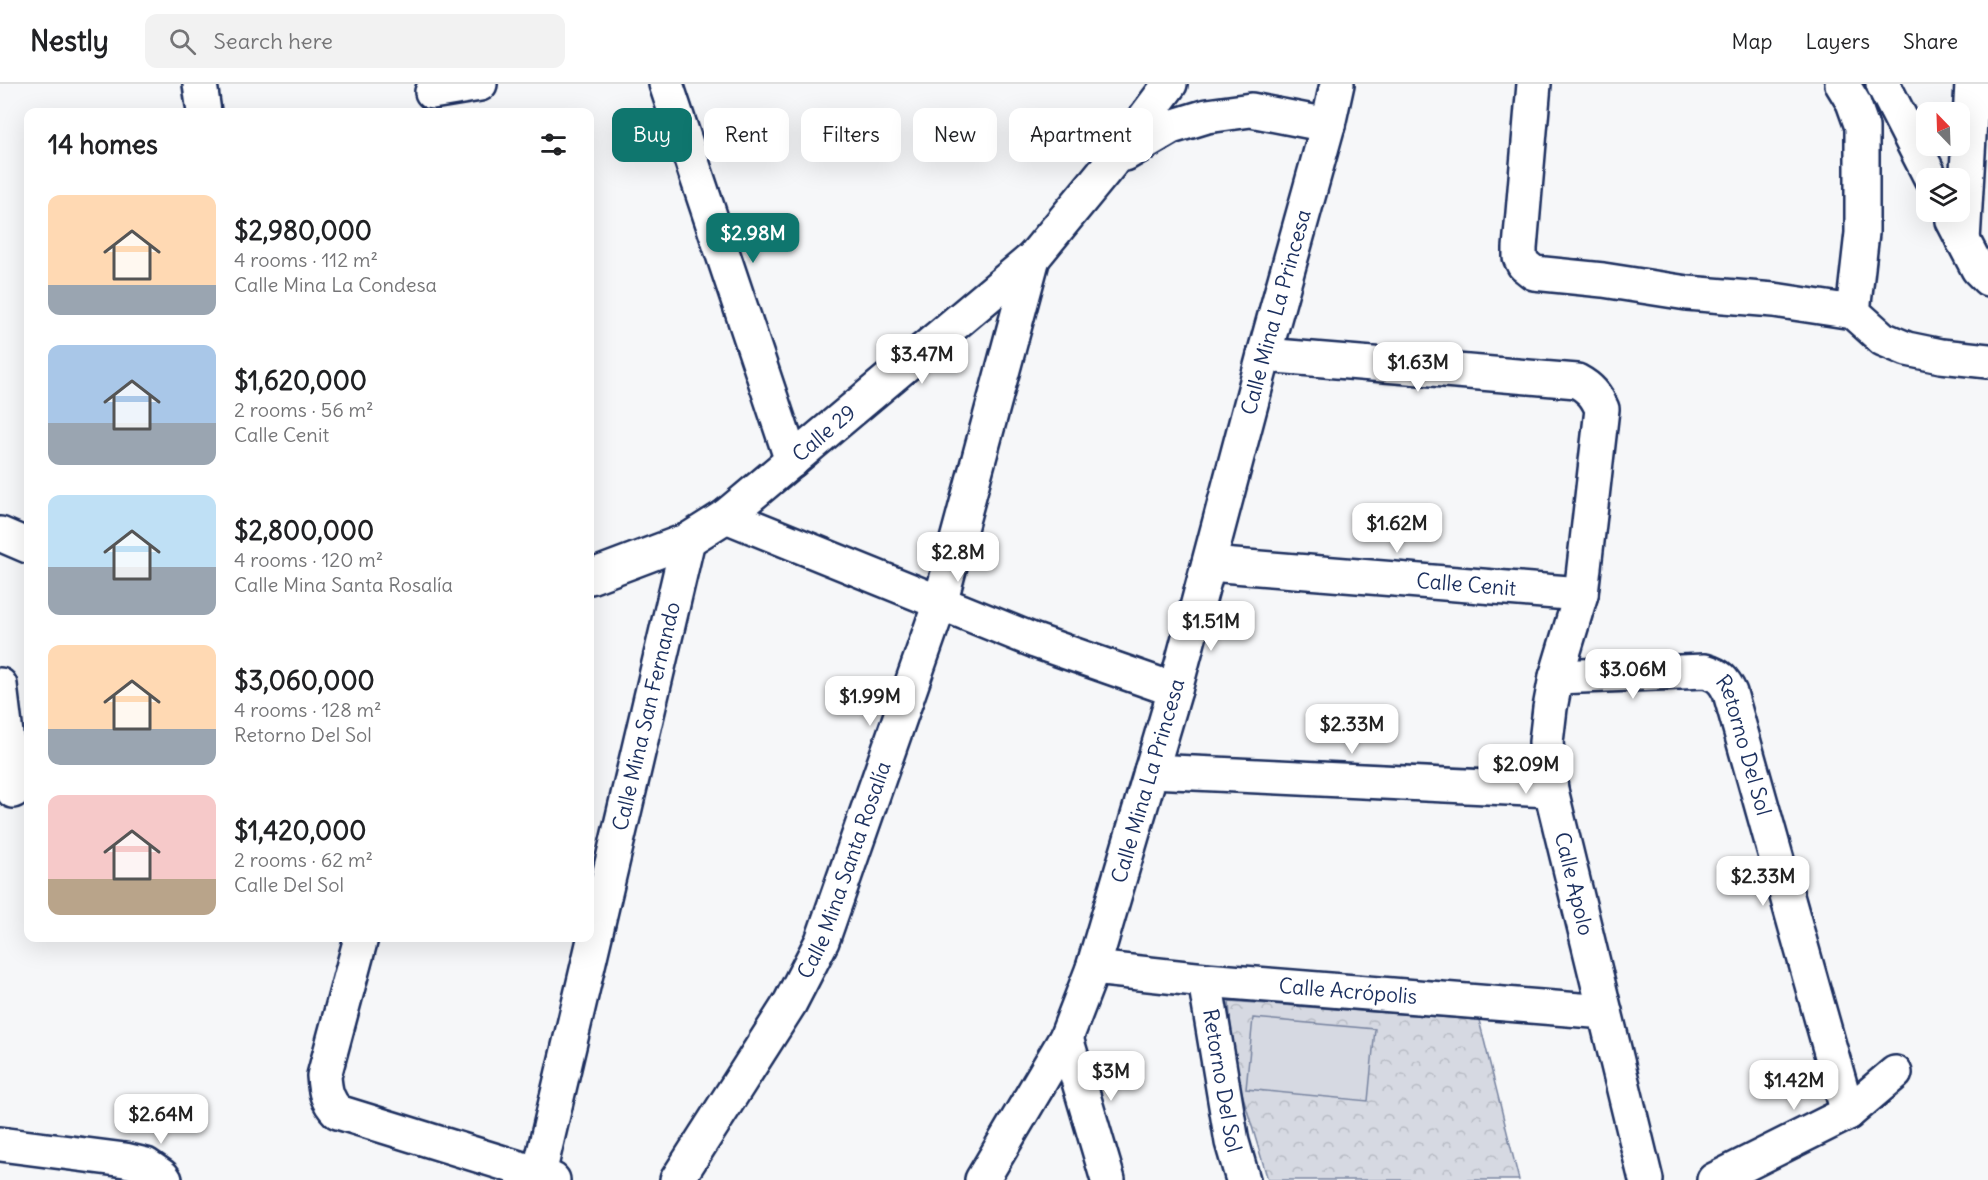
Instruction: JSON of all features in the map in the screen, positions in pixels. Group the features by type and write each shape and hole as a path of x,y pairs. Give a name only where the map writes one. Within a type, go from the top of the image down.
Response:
{"street":[{"path":"200,84 203,108"},
{"path":"433,96 480,84"},
{"path":"666,84 792,461"},
{"name":"Calle 29","path":"594,575 688,540 726,516 1033,258 1111,163 1170,84"},
{"name":"Calle Mina La Princesa","path":"982,1180 1066,1038 1093,968 1175,690 1264,354 1328,125 1337,84"},
{"path":"1534,84 1520,248 1520,257 1524,266 1534,273 1603,280 1687,293 1774,300 1853,312 1883,339 1907,349 1941,356 1988,361"},
{"path":"1842,84 1853,102 1862,127 1862,233 1853,312"},
{"path":"1883,84 1926,168"},
{"path":"1963,241 1972,84"},
{"path":"1111,163 1171,127 1207,116 1251,110 1328,125"},
{"path":"1953,222 1978,269 1988,279"},
{"name":"Calle Mina Santa Rosalía","path":"677,1180 790,1003 822,941 940,603 1033,258"},
{"name":"Calle Apolo","path":"1264,354 1576,381 1589,387 1597,397 1602,409 1581,594 1556,677 1546,742 1551,790 1647,1180"},
{"path":"726,516 1035,641 1175,690"},
{"path":"0,534 24,544"},
{"name":"Calle Mina San Fernando","path":"546,1177 688,540"},
{"name":"Calle Cenit","path":"1209,564 1581,594"},
{"name":"Retorno Del Sol","path":"1556,677 1705,671 1715,674 1724,681 1733,705 1848,1113"},
{"path":"0,685 13,791"},
{"path":"1151,771 1551,790"},
{"path":"360,942 324,1076 329,1103 338,1112 546,1177"},
{"name":"Calle Acrópolis","path":"1093,968 1205,980 1605,1012"},
{"name":"Retorno Del Sol","path":"1205,980 1232,1142 1243,1180"},
{"path":"1066,1038 1108,1180"},
{"path":"1714,1180 1848,1113 1895,1073"},
{"path":"0,1144 125,1160 146,1165 165,1180"}],"green space":[{"path":"1229,1001 1479,1020 1519,1180 1268,1180 1233,1063"},
{"path":"1253,1018 1375,1029 1368,1101 1246,1089"}]}
